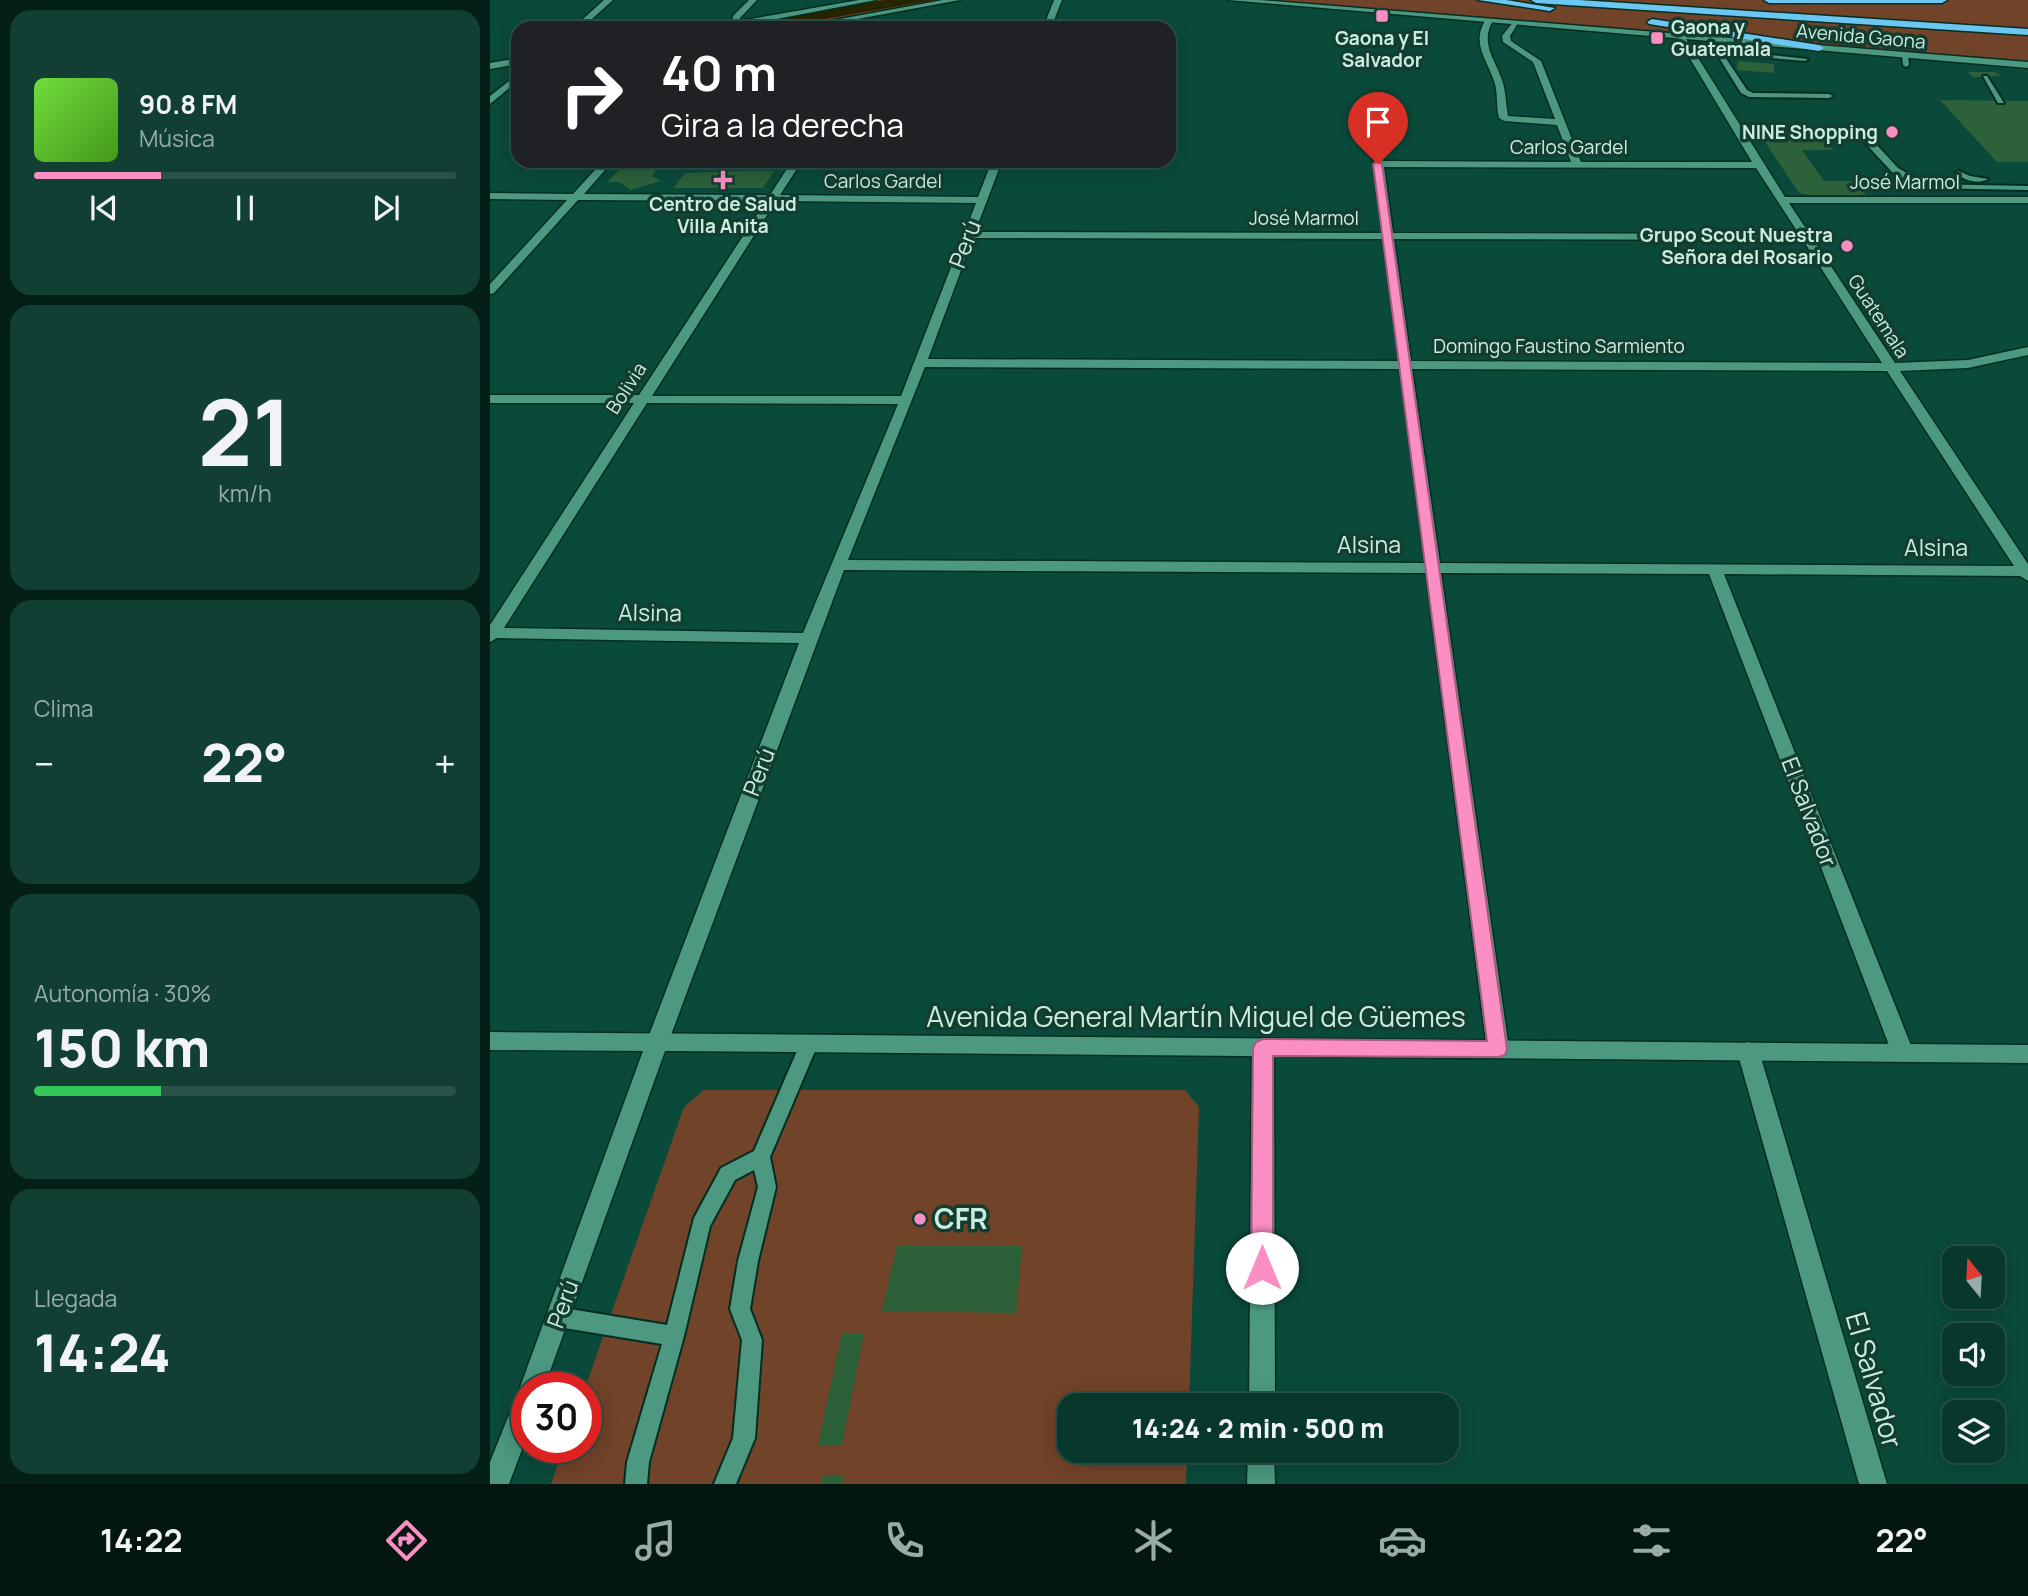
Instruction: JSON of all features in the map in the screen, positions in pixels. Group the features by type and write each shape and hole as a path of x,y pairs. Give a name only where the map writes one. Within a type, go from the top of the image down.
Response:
{"highway":[{"path":"1483,0 1613,17"},
{"path":"1536,0 2028,32"},
{"path":"1631,0 2028,24"},
{"path":"1769,0 1942,0"},
{"path":"1638,20 1819,48"}],"street":[{"path":"586,21 609,0"},
{"path":"736,21 736,18 753,0"},
{"path":"754,21 872,0"},
{"path":"844,21 956,0"},
{"path":"1050,21 1058,0"},
{"name":"Avenida Gaona","path":"1232,0 2028,65"},
{"path":"1489,21 1483,29 1482,44 1499,85 1504,118 1559,122"},
{"path":"1514,23 1506,36 1507,42 1537,61 1577,164"},
{"name":"Guatemala","path":"1681,37 1759,165 2026,574"},
{"path":"490,66 511,62"},
{"path":"499,80 511,78"},
{"path":"490,101 511,83"},
{"path":"1371,108 1498,1049"},
{"name":"Carlos Gardel","path":"1378,164 1759,165"},
{"path":"490,291 602,168"},
{"name":"Bolivia","path":"491,634 792,168"},
{"name":"Perú","path":"537,1372 809,638 906,400 994,168"},
{"name":"Carlos Gardel","path":"490,196 982,200"},
{"name":"José Marmol","path":"1782,200 2028,200"},
{"name":"José Marmol","path":"969,235 1807,237"},
{"name":"Domingo Faustino Sarmiento","path":"920,363 1891,367 1968,364 2028,351"},
{"path":"490,399 906,400"},
{"name":"Alsina","path":"840,565 2026,574"},
{"name":"El Salvador","path":"1715,570 1903,1054"},
{"name":"Alsina","path":"491,634 809,638"},
{"name":"Avenida General Martín Miguel de Güemes","path":"490,1041 2028,1054"},
{"path":"1262,1393 1263,1048"},
{"name":"El Salvador","path":"1748,1051 1873,1484"},
{"path":"495,1484 511,1442"},
{"path":"1261,1463 1261,1484"}],"lane":[{"path":"1805,59 1736,53 1721,56 1744,91 1752,95 1829,96"},
{"path":"1905,55 1906,65"},
{"path":"1975,61 2001,101"},
{"path":"1857,129 1896,174 1910,182 1924,186 2028,188"},
{"path":"1959,173 1968,178 2019,179"},
{"path":"725,1484 744,1438 752,1339 740,1310 748,1261 767,1187 761,1157 809,1044"},
{"path":"636,1484 638,1462 674,1336 701,1224 728,1174 761,1157"},
{"path":"558,1317 674,1336"}],"shaded area":[{"path":"872,0 956,0 835,21 755,21"},
{"path":"884,0 934,0 813,21 762,21"},
{"path":"1232,0 2028,0 2028,65"},
{"path":"614,168 783,168 782,169"},
{"name":"CFR","path":"704,1090 1185,1090 1199,1107 1189,1393 1057,1393 1057,1463 1187,1463 1186,1484 551,1484 558,1463 602,1463 602,1372 591,1372 684,1107"}],"building":[{"path":"1738,61 1774,64 1774,73 1737,70"},
{"path":"1968,72 1995,72 2001,76 1973,77"},
{"path":"1940,100 2028,101 2028,162 1997,162"},
{"path":"1761,136 1822,136 1833,150 1802,150 1824,181 1856,181 1866,195 1799,193"},
{"path":"619,170 656,170 652,176 661,181 631,190 619,182 607,182"},
{"name":"Centro de Salud Villa Anita","path":"774,171 763,188 673,188 685,173"},
{"path":"897,1245 1022,1246 1016,1313 882,1311"},
{"path":"842,1333 864,1333 842,1445 818,1445"},
{"path":"844,1475 842,1484 821,1484 823,1476"}],"place":[{"name":"Gaona y El Salvador","path":"1382,16"},
{"name":"Gaona y Guatemala","path":"1657,38"},
{"name":"NINE Shopping","path":"1892,132"},
{"name":"Centro de Salud Villa Anita","path":"723,180"},
{"name":"Grupo Scout Nuestra Señora del Rosario","path":"1847,246"},
{"name":"CFR","path":"920,1219"}],"route":[{"path":"1262,1268 1263,1048 1498,1049 1378,164"}]}
